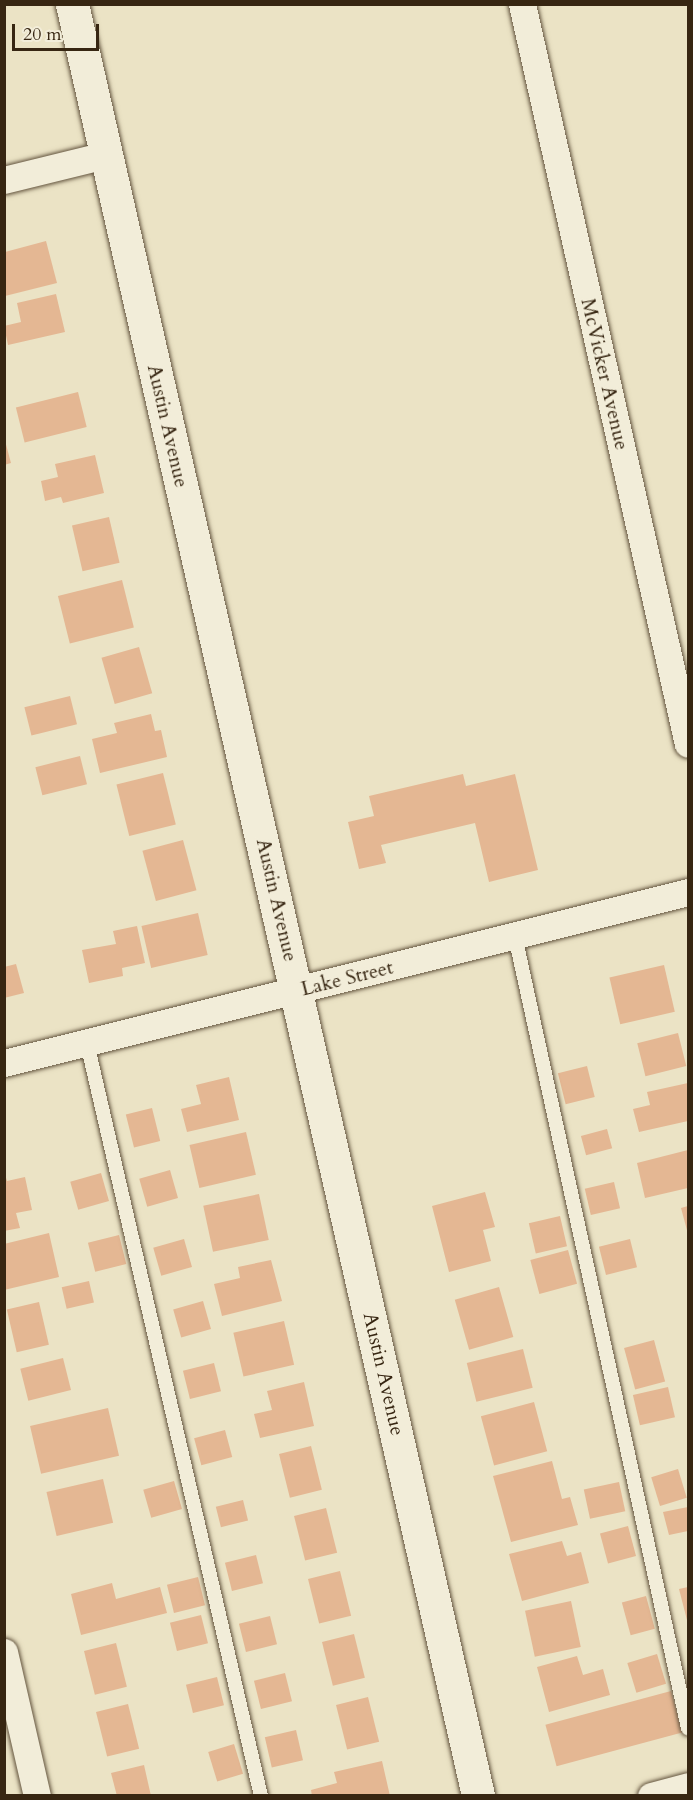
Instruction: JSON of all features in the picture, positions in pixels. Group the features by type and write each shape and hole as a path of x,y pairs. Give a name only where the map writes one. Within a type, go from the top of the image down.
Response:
{"street":[{"name":"Austin Avenue","path":"72,4 478,1796"},
{"name":"McVicker Avenue","path":"522,4 688,744"},
{"path":"4,180 106,155"},
{"name":"Lake Street","path":"4,1063 688,892"},
{"path":"4,1652 37,1796"},
{"path":"651,1796 688,1786"}],"lane":[{"path":"515,936 688,1728"},
{"path":"87,1042 261,1796"}],"building":[{"path":"46,241 57,283 5,296 5,252"},
{"path":"56,294 65,332 8,345 4,326 21,322 17,303"},
{"path":"78,392 87,427 25,442 16,407"},
{"path":"4,437 11,463 4,465"},
{"path":"95,455 104,493 63,503 61,497 45,501 41,481 58,477 55,464"},
{"path":"109,517 120,563 83,571 72,526"},
{"path":"122,580 134,628 70,644 58,596"},
{"path":"139,647 152,693 115,704 102,658"},
{"path":"70,696 77,724 31,736 24,707"},
{"path":"151,714 155,731 161,730 167,757 100,773 92,739 117,733 114,723"},
{"path":"80,756 87,784 42,795 35,767"},
{"path":"163,773 176,824 129,836 116,785"},
{"path":"463,774 466,786 515,774 538,870 489,882 475,823 381,845 386,863 359,869 348,822 374,816 369,796"},
{"path":"183,840 196,890 156,901 142,851"},
{"path":"198,913 208,955 151,968 141,926"},
{"path":"137,926 145,963 122,968 123,976 89,983 82,950 116,944 113,931"},
{"path":"16,964 24,993 4,998 4,967"},
{"path":"664,965 675,1012 620,1024 609,978"},
{"path":"678,1033 686,1066 645,1076 637,1043"},
{"path":"587,1066 595,1097 566,1104 558,1073"},
{"path":"229,1077 239,1120 187,1132 181,1109 201,1104 196,1085"},
{"path":"688,1083 688,1121 639,1132 633,1109 650,1105 647,1092"},
{"path":"152,1108 160,1141 134,1148 126,1115"},
{"path":"607,1129 612,1148 586,1155 581,1136"},
{"path":"246,1132 256,1175 199,1188 189,1145"},
{"path":"688,1150 688,1188 645,1198 637,1163"},
{"path":"170,1170 178,1198 147,1207 139,1179"},
{"path":"4,1171 7,1181 25,1177 32,1210 16,1213 20,1228 4,1231"},
{"path":"101,1173 109,1201 78,1210 70,1182"},
{"path":"614,1182 620,1208 591,1215 585,1189"},
{"path":"485,1192 495,1227 483,1230 491,1261 449,1272 432,1206"},
{"path":"259,1194 269,1240 213,1252 203,1206"},
{"path":"688,1206 688,1234 681,1208"},
{"path":"560,1216 567,1246 536,1253 529,1223"},
{"path":"49,1233 59,1277 4,1290 4,1244"},
{"path":"119,1235 126,1264 95,1272 88,1243"},
{"path":"184,1239 192,1267 161,1276 153,1248"},
{"path":"630,1239 637,1267 606,1275 599,1247"},
{"path":"568,1250 577,1284 539,1294 530,1260"},
{"path":"271,1260 282,1301 222,1316 214,1284 240,1278 238,1267"},
{"path":"89,1281 94,1302 67,1309 62,1287"},
{"path":"499,1287 513,1337 469,1350 455,1300"},
{"path":"203,1301 211,1329 181,1337 173,1310"},
{"path":"39,1302 49,1345 17,1352 7,1309"},
{"path":"284,1321 294,1365 243,1377 233,1333"},
{"path":"654,1340 665,1382 635,1390 624,1348"},
{"path":"523,1349 533,1388 476,1402 467,1363"},
{"path":"63,1358 71,1390 28,1401 20,1369"},
{"path":"214,1363 221,1391 190,1399 183,1371"},
{"path":"304,1382 314,1426 260,1438 254,1414 272,1410 267,1391"},
{"path":"668,1387 675,1417 640,1425 633,1395"},
{"path":"534,1402 547,1451 494,1465 481,1416"},
{"path":"108,1408 119,1456 41,1474 30,1426"},
{"path":"225,1430 232,1457 201,1465 194,1438"},
{"path":"311,1446 322,1490 290,1498 279,1454"},
{"path":"552,1461 562,1499 570,1497 578,1525 511,1542 493,1476"},
{"path":"678,1469 687,1498 660,1506 651,1477"},
{"path":"103,1479 113,1523 57,1536 46,1492"},
{"path":"174,1481 182,1509 151,1518 143,1490"},
{"path":"619,1482 625,1511 590,1519 584,1489"},
{"path":"243,1500 248,1520 221,1527 216,1507"},
{"path":"688,1507 688,1531 669,1535 663,1512"},
{"path":"326,1508 337,1553 305,1561 294,1516"},
{"path":"628,1526 636,1556 608,1563 600,1534"},
{"path":"562,1541 567,1556 581,1552 589,1583 522,1601 509,1554"},
{"path":"256,1555 263,1583 232,1591 225,1563"},
{"path":"340,1571 351,1616 319,1624 308,1579"},
{"path":"198,1577 205,1605 174,1613 167,1585"},
{"path":"112,1583 116,1599 160,1587 167,1613 81,1635 71,1594"},
{"path":"688,1587 688,1624 679,1589"},
{"path":"646,1596 655,1629 631,1635 622,1602"},
{"path":"571,1601 581,1647 535,1657 525,1611"},
{"path":"201,1615 208,1643 177,1651 170,1623"},
{"path":"270,1616 277,1644 246,1652 239,1624"},
{"path":"354,1634 365,1678 333,1686 322,1642"},
{"path":"116,1643 127,1687 95,1695 84,1651"},
{"path":"657,1654 666,1684 636,1693 627,1663"},
{"path":"577,1656 583,1675 603,1669 610,1695 549,1712 537,1667"},
{"path":"285,1673 292,1701 261,1709 254,1681"},
{"path":"217,1677 224,1705 193,1713 186,1685"},
{"path":"671,1691 682,1733 557,1766 545,1725"},
{"path":"368,1697 379,1742 347,1750 336,1705"},
{"path":"128,1704 139,1749 107,1757 96,1712"},
{"path":"296,1730 303,1760 272,1767 265,1737"},
{"path":"234,1744 243,1774 217,1782 208,1752"},
{"path":"382,1761 390,1796 312,1796 311,1790 337,1783 334,1772"},
{"path":"144,1765 151,1796 117,1796 111,1773"}]}
